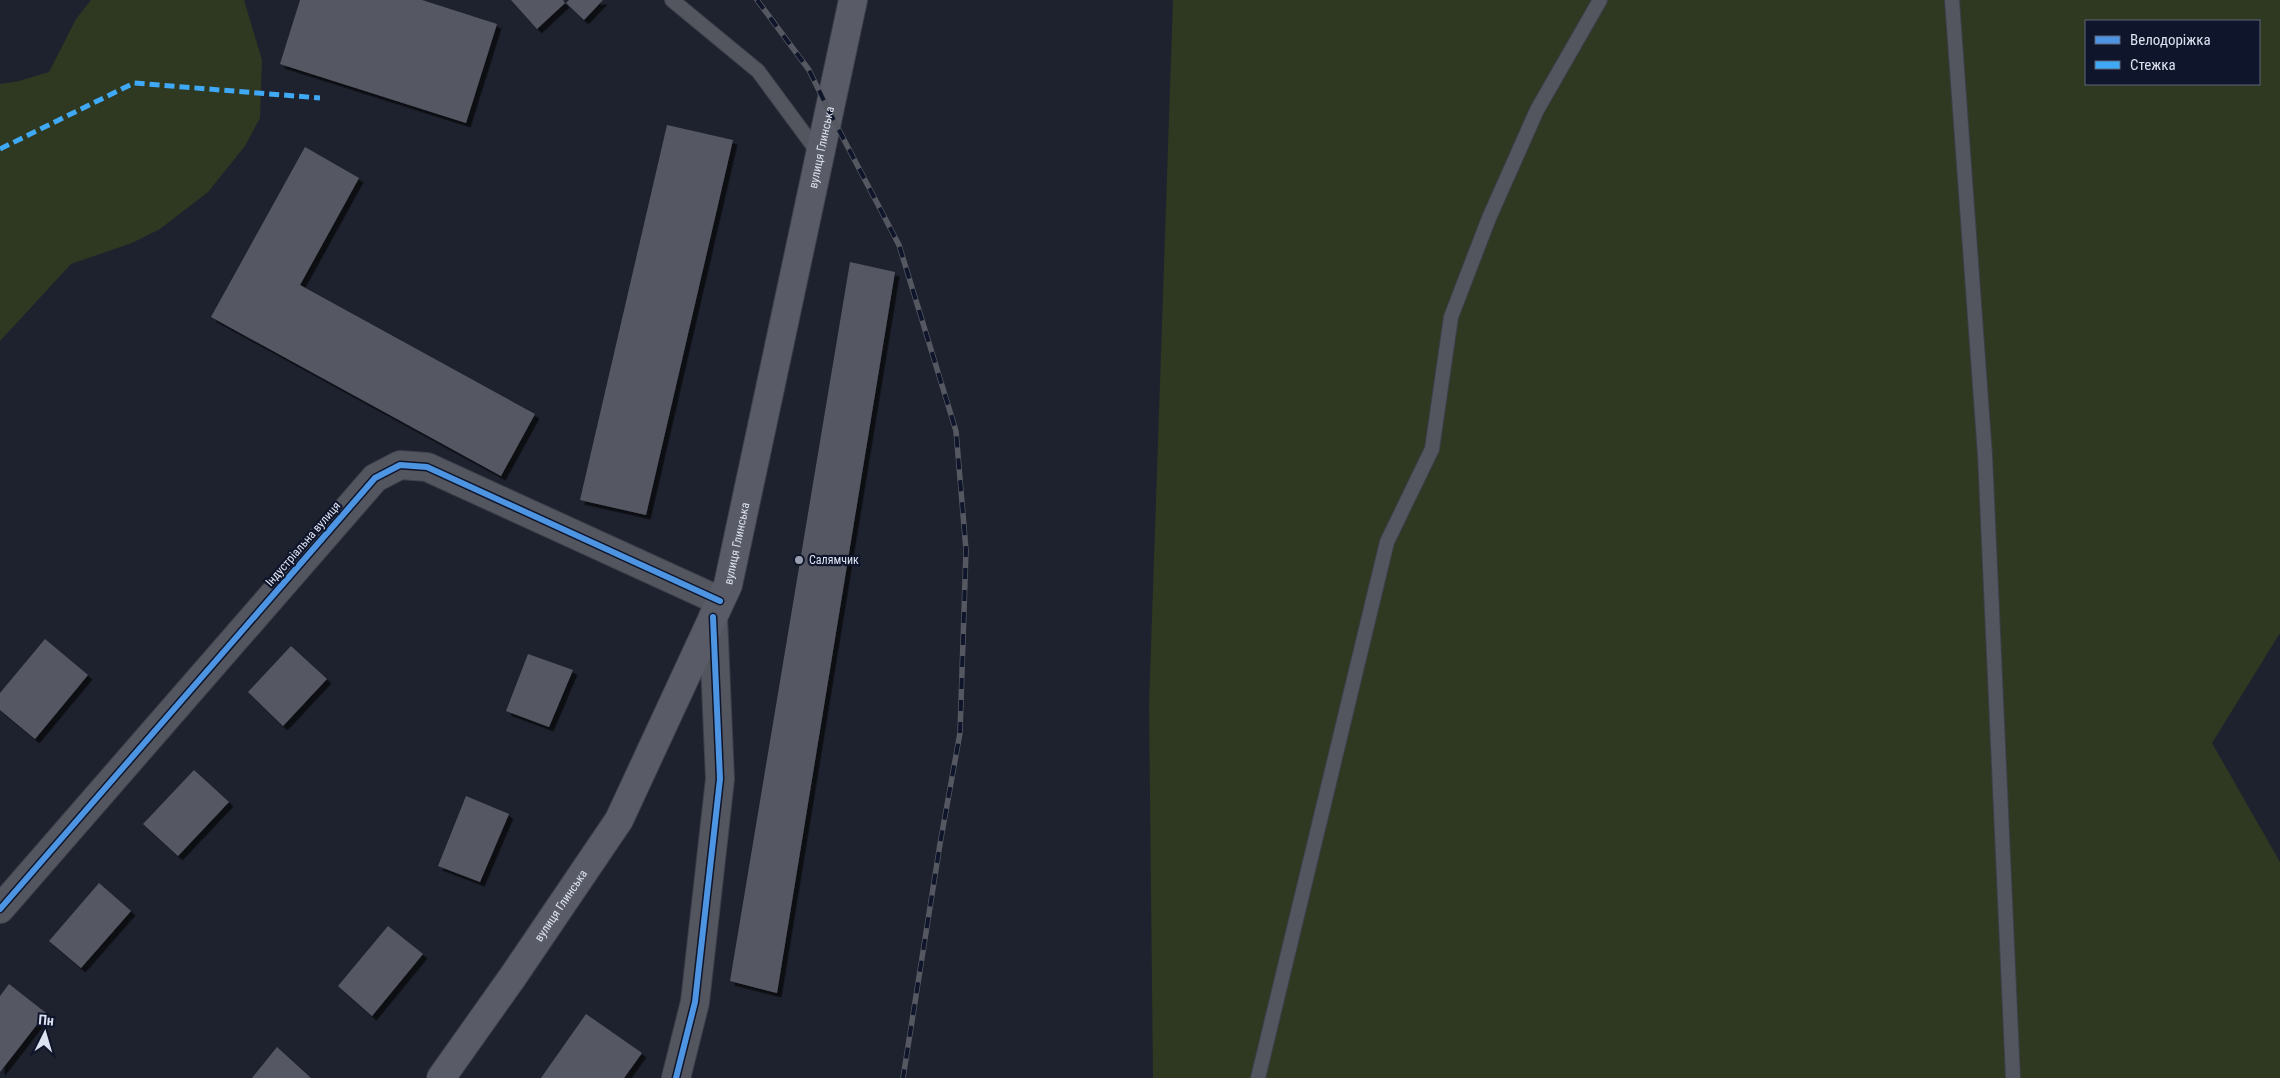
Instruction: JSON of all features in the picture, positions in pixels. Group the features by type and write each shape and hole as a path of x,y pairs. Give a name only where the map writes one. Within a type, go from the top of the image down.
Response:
{"main road":[{"name":"вулиця Глинська","path":"440,1078 514,976 619,820 728,585 853,0"}],"street":[{"name":"Індустріальна вулиця","path":"0,910 375,478 400,465 427,467 717,609"},
{"path":"676,1078 695,1002 720,779 717,609"}],"lane":[{"path":"672,0 758,71 820,155"},
{"path":"1258,1078 1387,542 1432,449 1451,317 1489,218 1537,110 1600,0"},
{"path":"1952,0 1984,455 2013,1078"}],"green space":[{"path":"91,0 244,0 262,60 260,118 245,146 208,192 160,229 132,243 71,264 0,341 0,84 19,81 49,72 76,19"},
{"path":"1173,0 2280,0 2280,633 2212,743 2280,862 2280,1078 1153,1078 1149,705"}],"building":[{"path":"300,0 422,0 497,24 466,123 280,64"},
{"path":"511,0 563,0 565,3 537,29"},
{"path":"569,0 603,0 584,20 566,3"},
{"path":"667,125 733,140 646,515 580,500"},
{"path":"305,147 359,178 300,285 535,414 501,476 211,317"},
{"path":"850,262 895,272 777,993 730,981"},
{"path":"45,639 88,675 35,739 0,710 0,693"},
{"path":"291,646 327,679 283,726 248,692"},
{"path":"528,654 573,670 549,727 506,711"},
{"path":"194,770 229,802 178,856 143,824"},
{"path":"466,796 509,814 480,882 438,866"},
{"path":"99,883 131,911 81,968 49,941"},
{"path":"388,926 423,954 372,1016 338,986"},
{"path":"9,984 46,1013 0,1072 0,996"},
{"path":"586,1014 642,1053 624,1078 541,1078"},
{"path":"277,1047 311,1078 252,1078"}],"railway":[{"path":"757,0 809,70 899,245 956,431 966,550 960,733 940,844 903,1078"}],"marked path":[{"path":"0,149 134,83 320,98"}],"cycle path":[{"path":"0,909 375,478 400,465 427,467 720,601"},
{"path":"676,1078 695,1002 720,779 713,617"}],"place":[{"name":"Салямчик","path":"799,560"}]}
